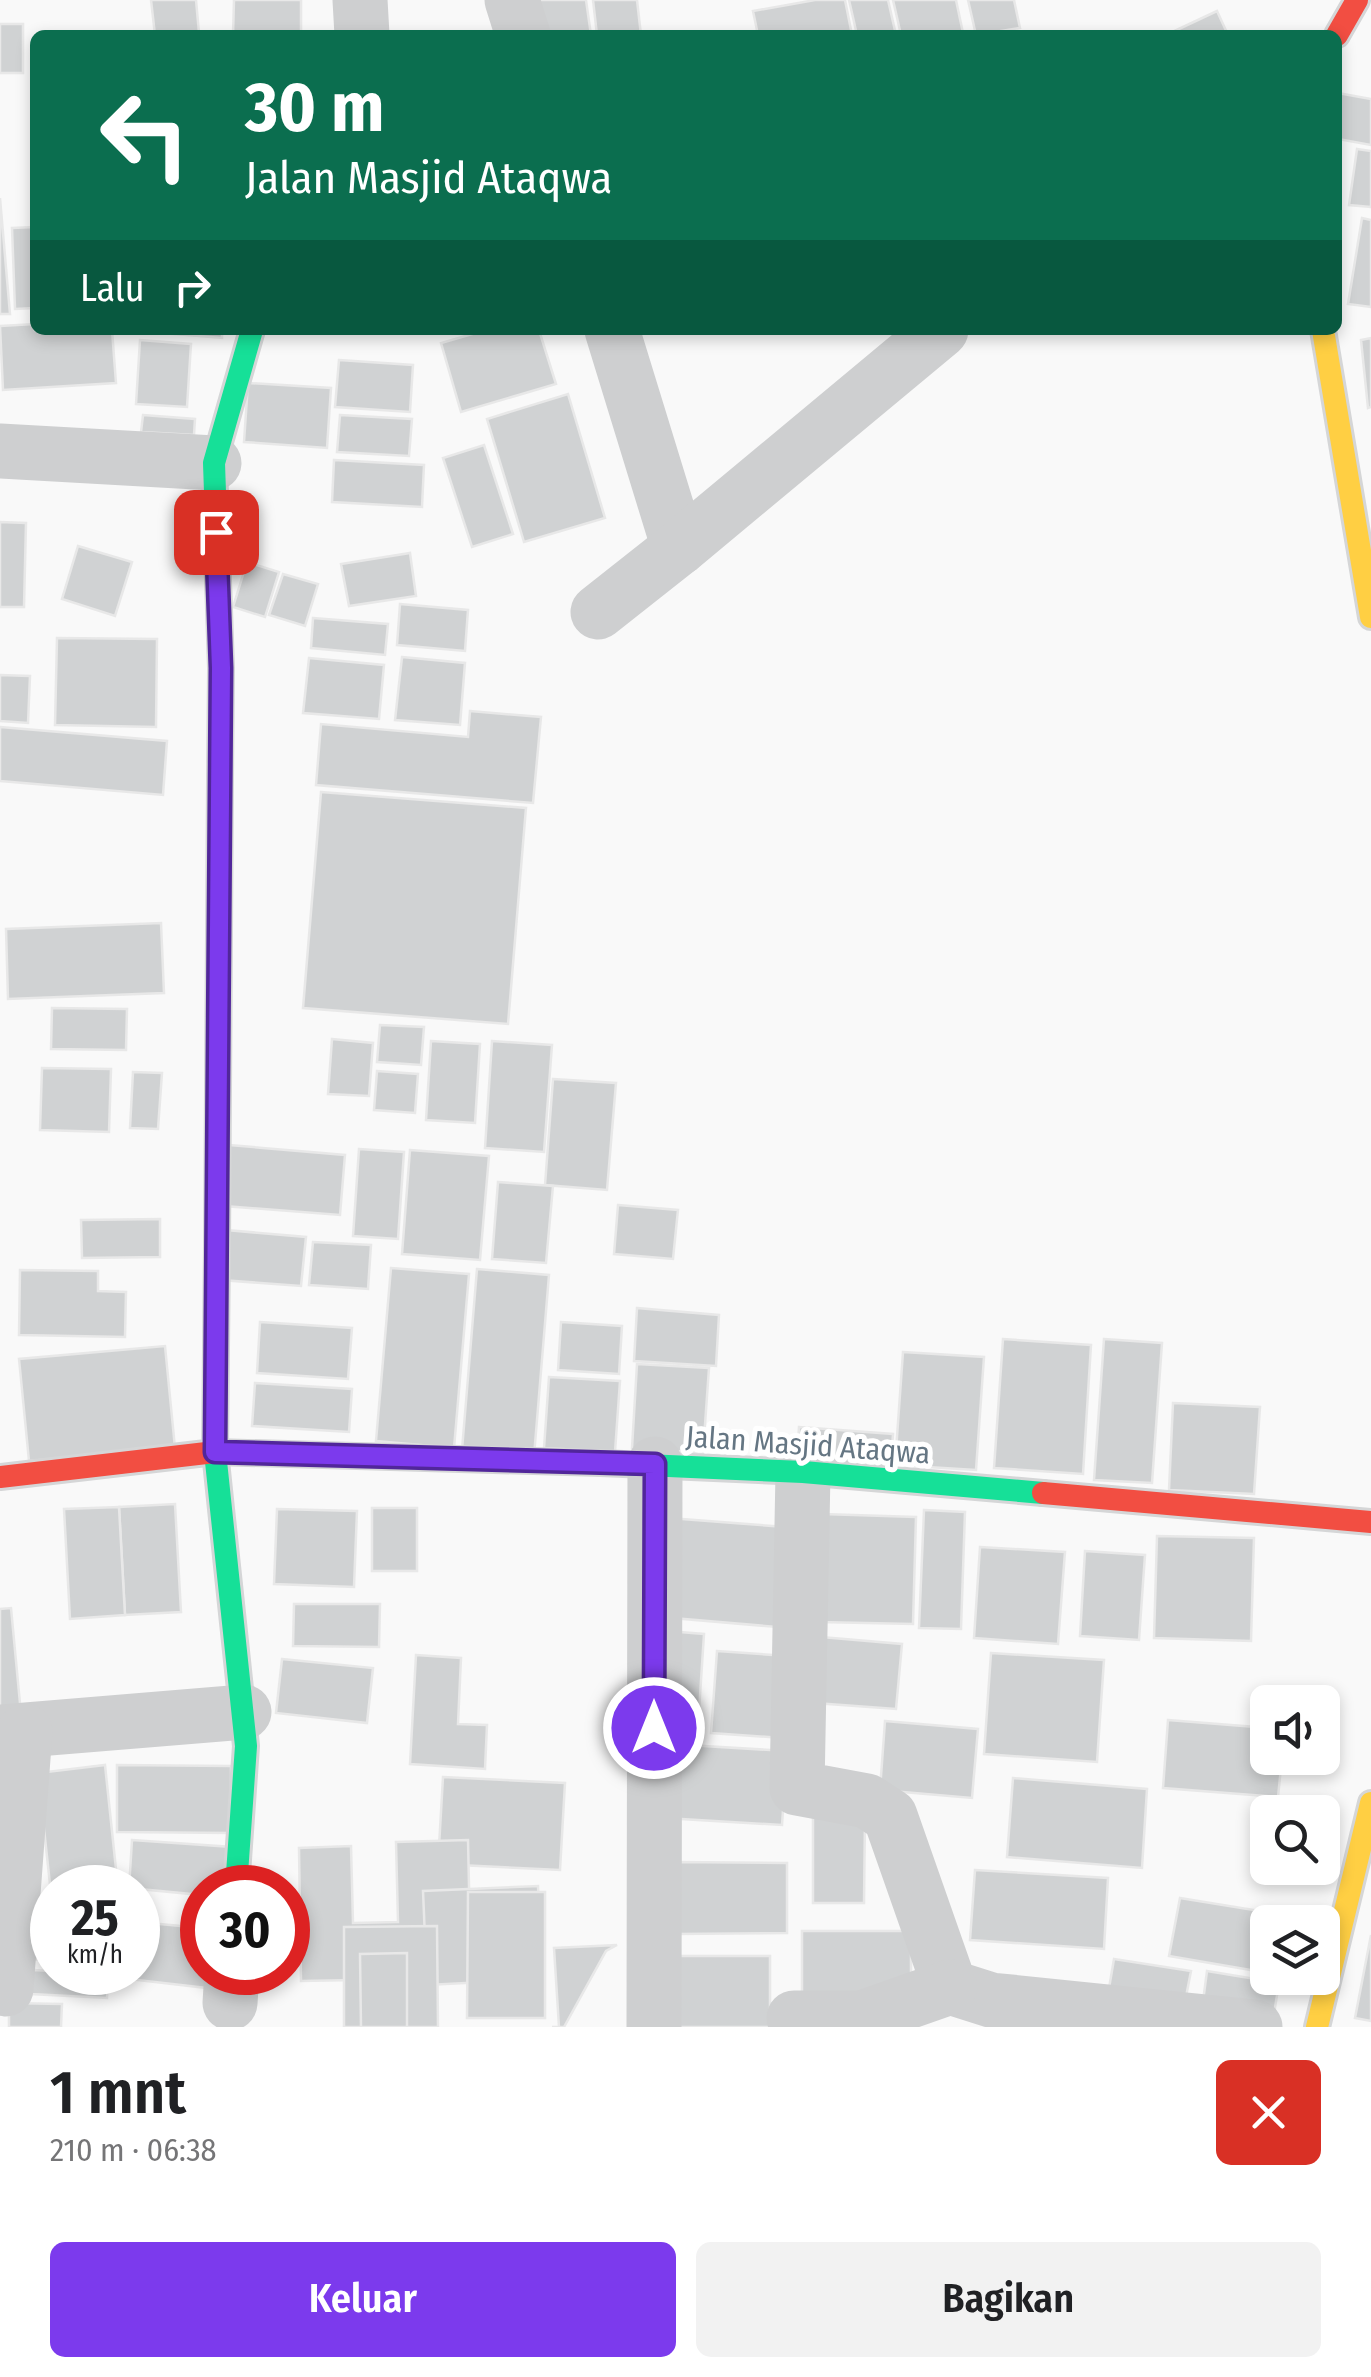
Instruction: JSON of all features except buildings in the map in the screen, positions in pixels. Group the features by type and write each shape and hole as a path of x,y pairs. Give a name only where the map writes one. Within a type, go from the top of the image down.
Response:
{"street":[{"path":"360,0 362,30"},
{"path":"512,0 521,30"},
{"path":"1340,30 1357,0"},
{"path":"238,1865 246,1746 215,1452 221,668 214,463 251,335"},
{"path":"614,335 680,548"},
{"path":"598,612 935,335"},
{"path":"1323,335 1371,617"},
{"path":"0,451 214,463"},
{"name":"Jalan Masjid Ataqwa","path":"0,1477 215,1452 655,1464 803,1472 1371,1522"},
{"path":"654,2027 655,1464"},
{"path":"803,1472 797,1788 866,1801 890,1816 950,1987"},
{"path":"6,1989 12,1731 244,1712"},
{"path":"1317,2027 1371,1803"},
{"path":"794,2018 862,2018 950,1987 990,2000 1255,2027"}],"traffic: fast":[{"path":"220,779 221,668 214,463 251,335"},
{"path":"217,1245 215,1452 246,1746 238,1865"},
{"path":"601,1463 803,1472 1043,1493"}],"traffic: slow":[{"path":"1324,335 1371,617"},
{"path":"1317,2027 1371,1803"}],"traffic: jam":[{"path":"1340,30 1357,0"},
{"path":"217,1245 220,779"},
{"path":"0,1477 215,1452 601,1463"},
{"path":"1043,1493 1371,1522"}],"route":[{"path":"216,532 221,668 215,1452 655,1464 654,1728"}]}
